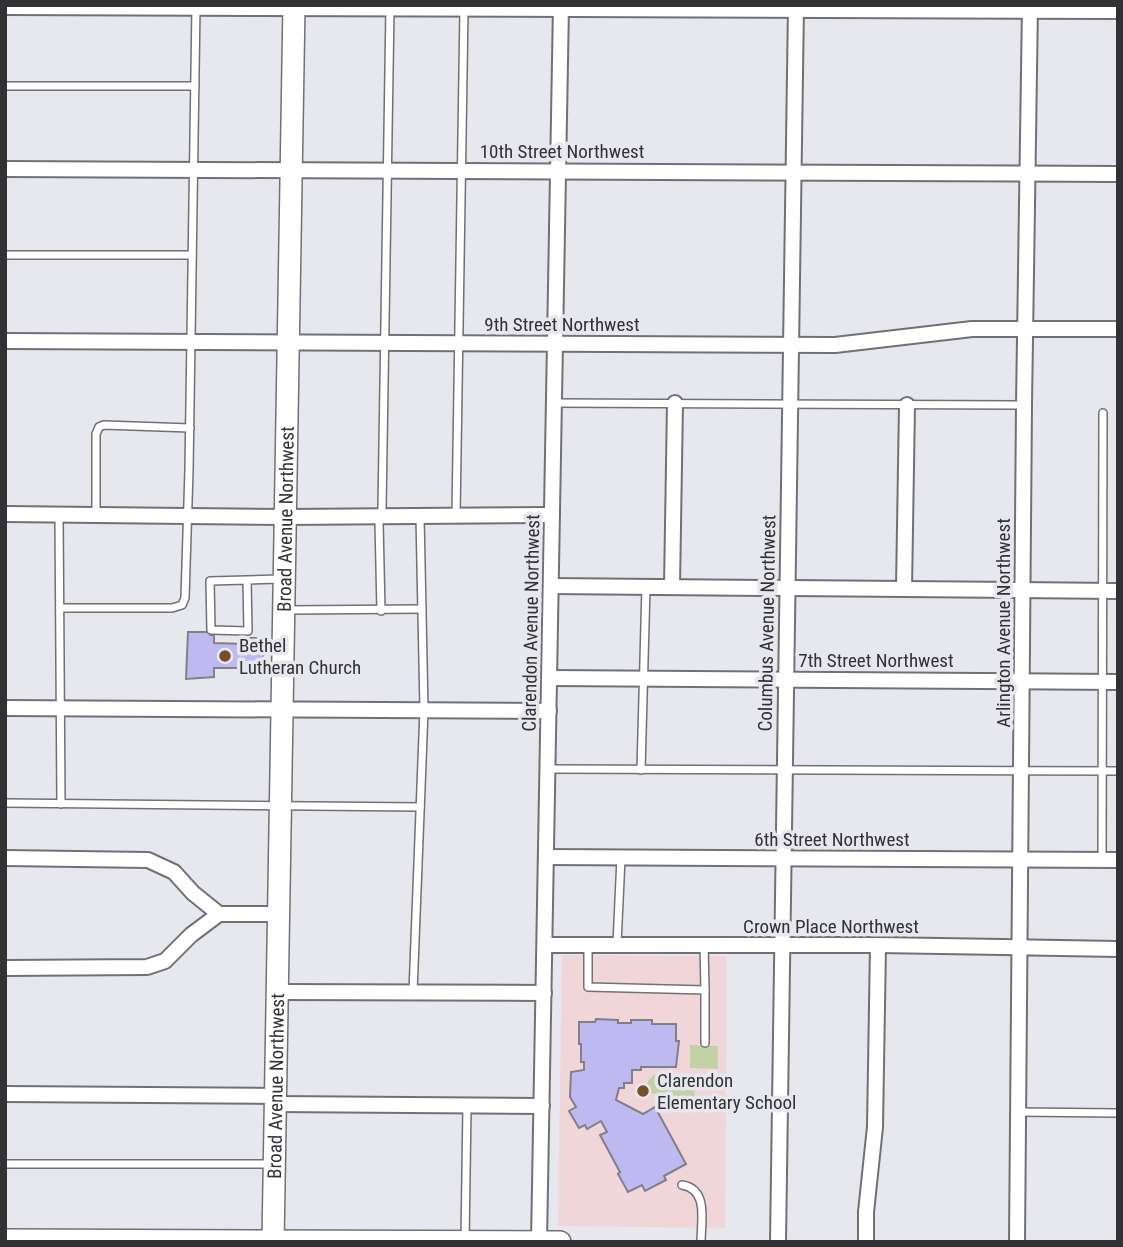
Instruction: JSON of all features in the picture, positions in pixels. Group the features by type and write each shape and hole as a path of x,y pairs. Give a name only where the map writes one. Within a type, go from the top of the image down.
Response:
{"street":[{"name":"Broad Avenue Northwest","path":"274,1241 294,6"},
{"path":"5,7 796,7 1118,11"},
{"name":"Clarendon Avenue Northwest","path":"540,1242 561,7"},
{"name":"Columbus Avenue Northwest","path":"778,1242 796,7"},
{"name":"Arlington Avenue Northwest","path":"1017,1242 1030,8"},
{"name":"10th Street Northwest","path":"5,169 1118,174"},
{"name":"9th Street Northwest","path":"5,341 835,345 972,329 1118,329"},
{"path":"673,587 675,403"},
{"path":"904,589 907,405"},
{"path":"5,514 286,517 552,515"},
{"path":"551,586 1118,591"},
{"name":"7th Street Northwest","path":"550,678 1118,681"},
{"path":"5,708 549,711"},
{"name":"6th Street Northwest","path":"547,857 1118,860"},
{"path":"5,858 148,860 174,873 192,893 219,914"},
{"path":"5,968 147,967 165,961 191,935 219,914 278,914"},
{"name":"Crown Place Northwest","path":"545,945 782,944 1118,949"},
{"path":"866,1242 866,1212 875,1127 878,945"},
{"path":"278,992 544,993"},
{"path":"5,1094 542,1106"},
{"path":"5,1240 560,1242"}],"lane":[{"path":"61,608 159,608 181,605 185,595 196,7"},
{"path":"381,611 380,516 386,343 386,7"},
{"path":"456,516 467,7"},
{"path":"5,86 195,86"},
{"path":"5,255 192,256"},
{"path":"554,403 1024,405"},
{"path":"1102,860 1103,413"},
{"path":"96,515 96,439 99,428 104,425 190,428"},
{"path":"59,515 61,804"},
{"path":"413,993 424,710 420,516"},
{"path":"247,580 248,631 211,630 210,581 247,580 284,579"},
{"path":"642,769 646,587"},
{"path":"284,610 422,609"},
{"path":"548,769 1118,771"},
{"path":"5,803 421,807"},
{"path":"617,944 621,857"},
{"path":"588,944 588,987 705,990"},
{"path":"704,944 705,1043"},
{"path":"466,1241 467,1106"},
{"path":"1017,1112 1118,1112"},
{"path":"5,1164 274,1164"},
{"path":"682,1185 691,1186 699,1194 701,1242"}],"shaded area":[{"name":"Clarendon Elementary School","path":"562,955 727,956 725,1228 558,1226"}],"green space":[{"path":"690,1045 718,1046 718,1069 690,1068"},
{"path":"667,1073 691,1077 695,1093 688,1106 676,1107 661,1096 646,1092 648,1081 654,1075"}],"building":[{"name":"Bethel Lutheran Church","path":"188,632 210,632 210,635 214,635 214,643 246,644 246,638 264,638 262,676 251,676 251,668 214,668 214,677 186,679"},
{"path":"596,1019 618,1020 618,1023 652,1020 652,1024 676,1024 676,1041 679,1041 676,1067 641,1067 641,1070 632,1070 632,1083 624,1083 624,1088 619,1088 616,1100 643,1114 655,1107 686,1164 664,1176 666,1180 645,1191 642,1185 628,1192 600,1135 607,1132 601,1121 587,1129 585,1125 579,1128 569,1111 576,1107 570,1097 571,1072 584,1070 579,1044 579,1022 595,1022"}],"place":[{"name":"Bethel Lutheran Church","path":"225,656"},
{"name":"Clarendon Elementary School","path":"643,1091"}]}
